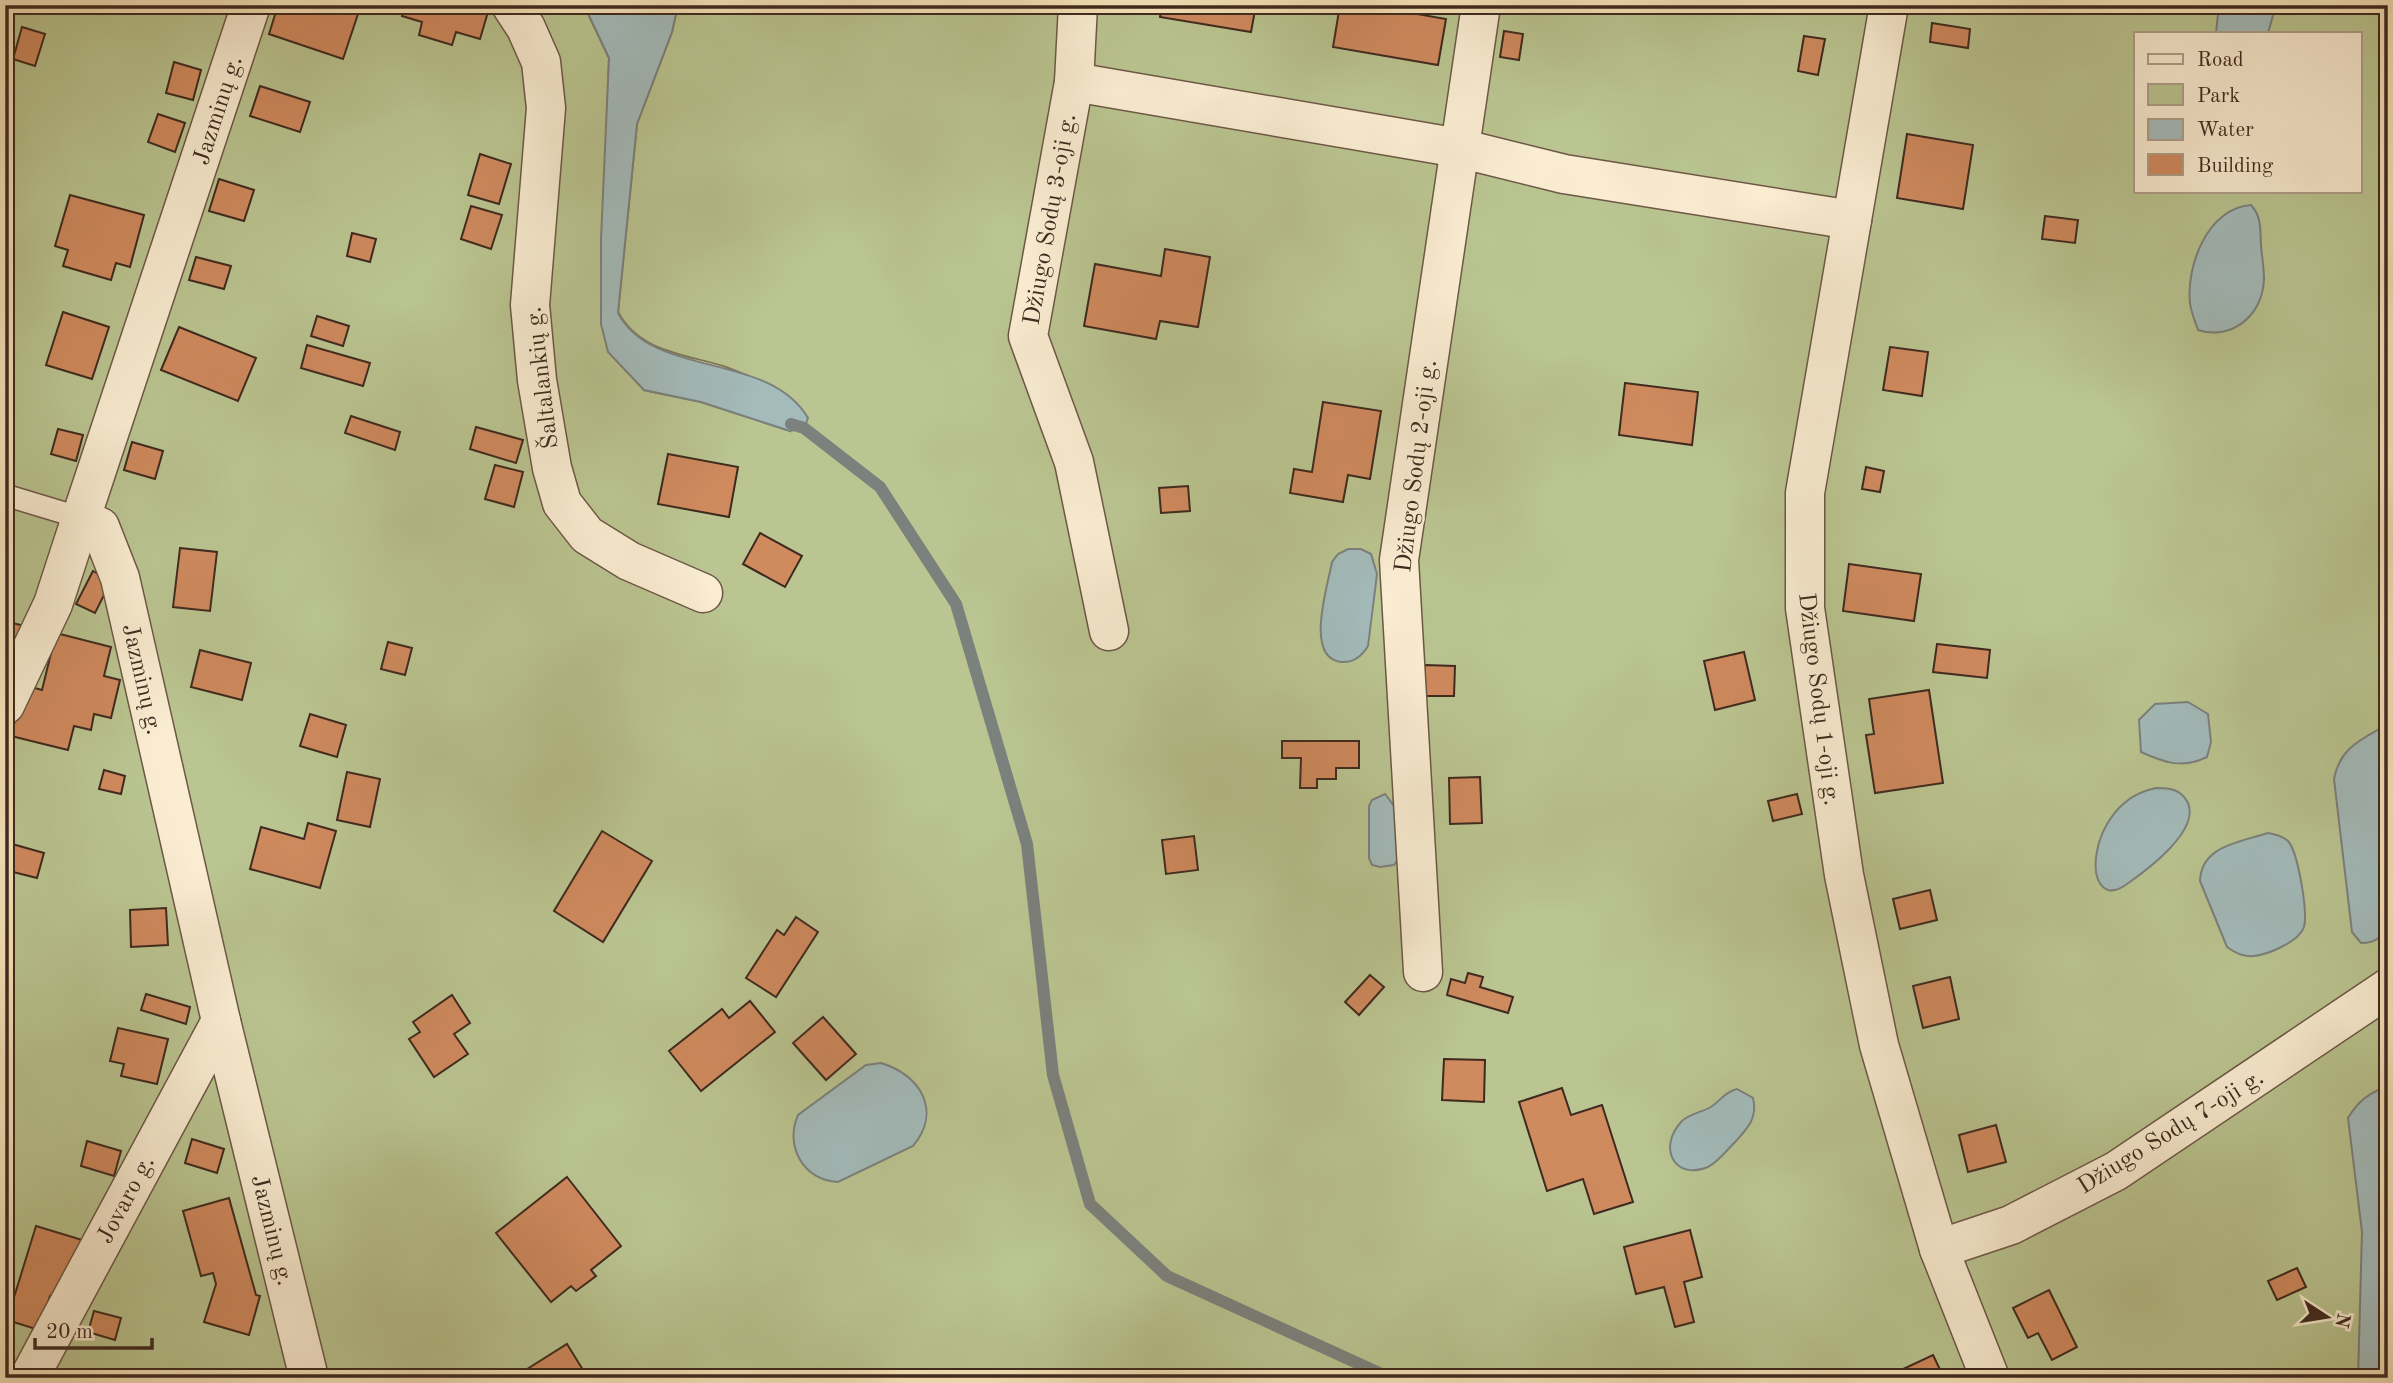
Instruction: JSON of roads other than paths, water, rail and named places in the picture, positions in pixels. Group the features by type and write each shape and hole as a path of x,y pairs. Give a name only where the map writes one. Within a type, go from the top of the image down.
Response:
{"street":[{"name":"Jazminų g.","path":"251,5 81,518 100,527 120,578 221,1021 309,1378"},
{"name":"Šaltalankių g.","path":"511,5 526,28 541,62 546,108 530,304 537,380 552,468 562,503 587,535 629,561 703,593"},
{"name":"Džiugo Sodų 3-oji g.","path":"1078,5 1074,82 1028,336 1074,462 1109,631"},
{"name":"Džiugo Sodų 2-oji g.","path":"1423,972 1399,560 1481,5"},
{"name":"Džiugo Sodų 1-oji g.","path":"1889,5 1805,493 1805,608 1846,888 1880,1045 1939,1249 1990,1378"},
{"path":"1074,82 1459,148 1564,174 1852,220"},
{"path":"5,705 53,604 81,518"},
{"name":"Džiugo Sodų 7-oji g.","path":"1939,1249 2011,1225 2116,1171 2388,988"},
{"name":"Jovaro g.","path":"29,1378 221,1021"}],"lane":[{"path":"5,495 81,518"}],"water":[{"path":"584,5 678,5 672,32 637,124 618,313 635,334 657,348 740,373 767,383 790,397 808,418 804,428 790,431 701,402 644,390 608,352 601,324 601,239 609,58"},
{"path":"2219,5 2276,5 2268,32 2216,32"},
{"path":"2251,205 2260,224 2264,271 2258,304 2252,314 2234,328 2223,332 2198,330 2190,303 2196,256 2212,227 2223,216"},
{"path":"1348,549 1361,549 1371,554 1377,574 1368,646 1357,658 1341,662 1330,657 1323,648 1321,619 1332,562 1338,554"},
{"path":"2188,702 2208,714 2211,742 2207,757 2182,764 2141,752 2139,720 2155,704"},
{"path":"2388,724 2388,923 2378,938 2361,943 2352,932 2334,779 2341,759 2353,745"},
{"path":"2156,788 2175,790 2185,798 2190,814 2186,826 2169,849 2127,884 2112,890 2101,885 2096,872 2096,854 2102,833 2114,814 2132,798"},
{"path":"1385,794 1394,806 1399,858 1394,865 1380,867 1372,865 1369,858 1369,806 1372,800"},
{"path":"2268,833 2283,838 2292,847 2301,882 2305,909 2304,927 2296,938 2282,947 2259,955 2246,956 2227,947 2200,881 2202,869 2207,860 2224,847"},
{"path":"881,1063 907,1076 923,1096 926,1120 922,1133 913,1146 838,1182 815,1175 800,1160 796,1150 794,1127 798,1115 866,1065"},
{"path":"2388,1086 2388,1378 2358,1378 2362,1232 2348,1118 2365,1098"},
{"path":"1737,1089 1753,1098 1751,1122 1719,1159 1708,1167 1696,1170 1678,1165 1670,1151 1675,1131 1682,1121 1711,1107 1726,1094"}],"waterway":[{"path":"791,424 804,428 880,487 956,604 1027,844 1053,1075 1090,1204 1167,1276 1390,1378"}]}
